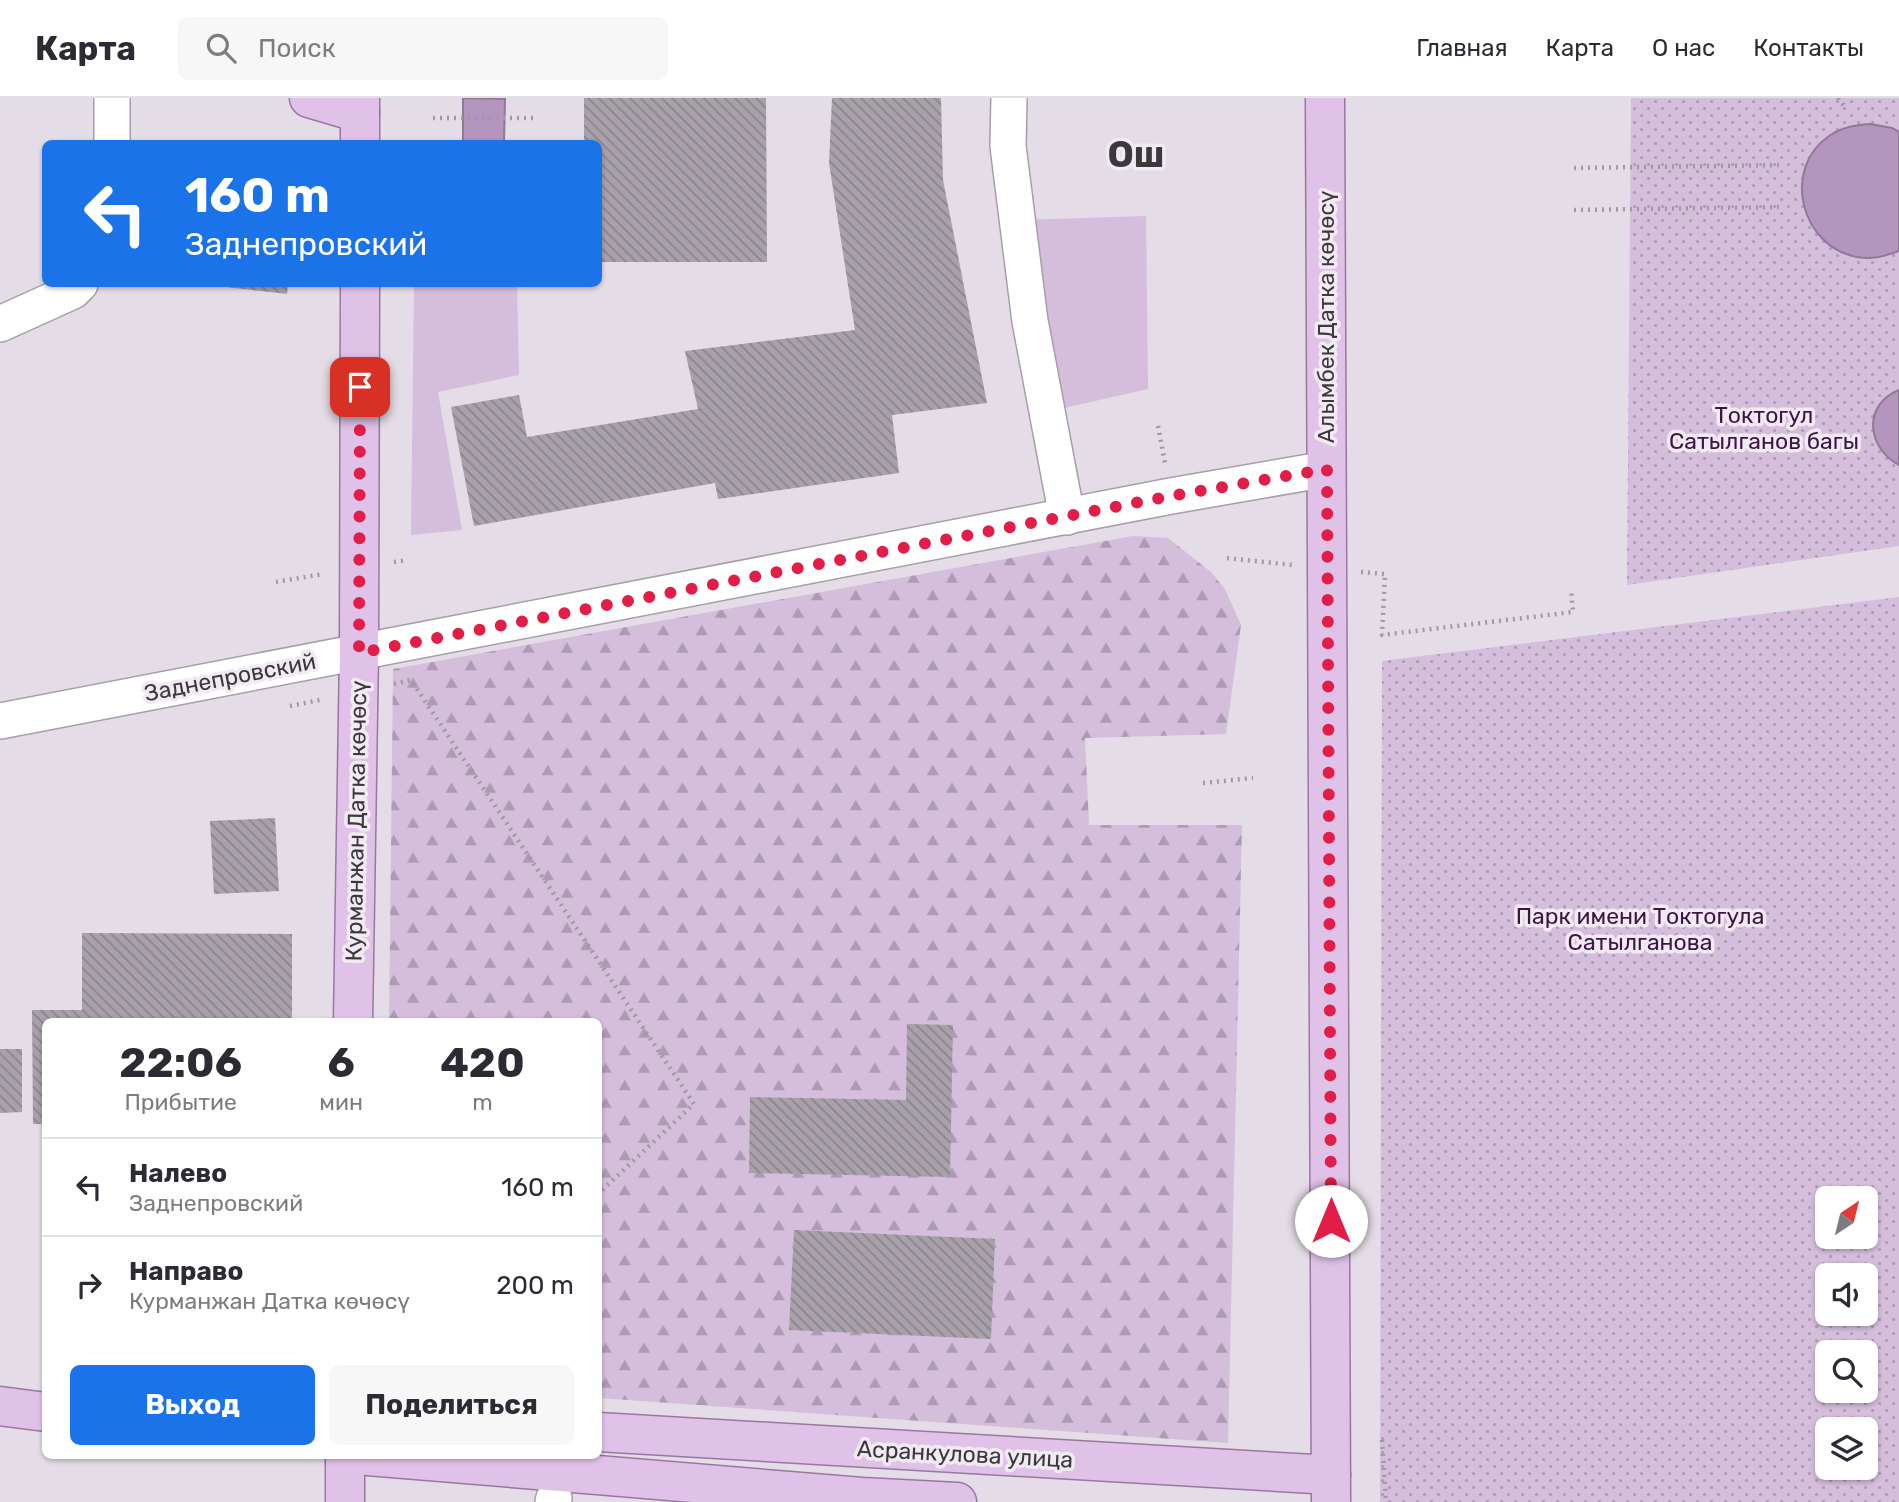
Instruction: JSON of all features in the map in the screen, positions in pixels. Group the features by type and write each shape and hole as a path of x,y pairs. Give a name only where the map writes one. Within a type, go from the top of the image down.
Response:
{"main road":[{"path":"309,98 360,118"},
{"name":"Алымбек Датка көчөсү","path":"1325,98 1331,1489"},
{"name":"Курманжан Датка көчөсү","path":"353,1018 359,653 360,287"},
{"path":"0,1406 42,1411"},
{"name":"Асранкулова улица","path":"602,1432 1331,1489"},
{"path":"345,1459 345,1502"},
{"name":"Асранкулова улица","path":"402,1459 862,1499 957,1502"}],"street":[{"path":"112,98 112,140"},
{"path":"1009,98 1008,146 1030,321 1066,517"},
{"path":"0,324 77,287"},
{"name":"Заднепровский","path":"0,720 1327,469"}],"path":[{"path":"1838,98 1844,106"},
{"path":"433,118 535,118"},
{"path":"1574,168 1784,165"},
{"path":"1574,210 1784,207"},
{"path":"1382,635 1573,612 1571,589"},
{"path":"411,680 694,1104 602,1190"},
{"path":"1203,783 1253,778"},
{"path":"1382,1440 1386,1502"}],"green space":[{"name":"Токтогул Сатылганов багы","path":"1631,98 1899,98 1899,546 1627,585"},
{"path":"1146,216 1148,389 1051,411 1021,220"},
{"path":"414,287 517,287 519,375 438,392 462,530 411,535"},
{"path":"1133,536 1168,538 1211,572 1225,589 1241,625 1226,734 1085,738 1089,825 1242,825 1228,1443 602,1398 602,1018 389,1018 393,669"},
{"name":"Парк имени Токтогула Сатылганова","path":"1899,597 1899,1502 1380,1502 1382,661"}],"shaded area":[{"path":"463,98 505,99 504,140 463,140"},
{"path":"1870,124 1899,132 1899,251 1868,258 1838,250 1822,239 1811,223 1804,205 1802,186 1805,167 1814,150 1829,136 1849,127"},
{"path":"1899,390 1899,465 1888,458 1880,448 1873,427 1879,406"}],"building":[{"path":"584,98 766,98 767,262 602,262 602,140 584,140"},
{"path":"832,98 941,98 943,180 987,403 892,415 899,473 718,499 715,483 474,526 451,407 519,395 527,437 698,409 685,351 855,330 829,163"},
{"path":"226,287 288,287 287,294"},
{"path":"275,818 279,891 214,894 210,821"},
{"path":"82,933 292,934 292,1018 42,1018 42,1124 33,1124 32,1010 82,1010"},
{"path":"907,1024 953,1025 950,1177 749,1173 750,1097 906,1100"},
{"path":"0,1049 22,1049 22,1112 0,1113"},
{"path":"794,1230 995,1239 991,1339 789,1330"}],"district":[{"name":"Ош","path":"1136,154"}],"route":[{"path":"360,387 359,653 1171,496 1327,469 1331,1221"}]}
